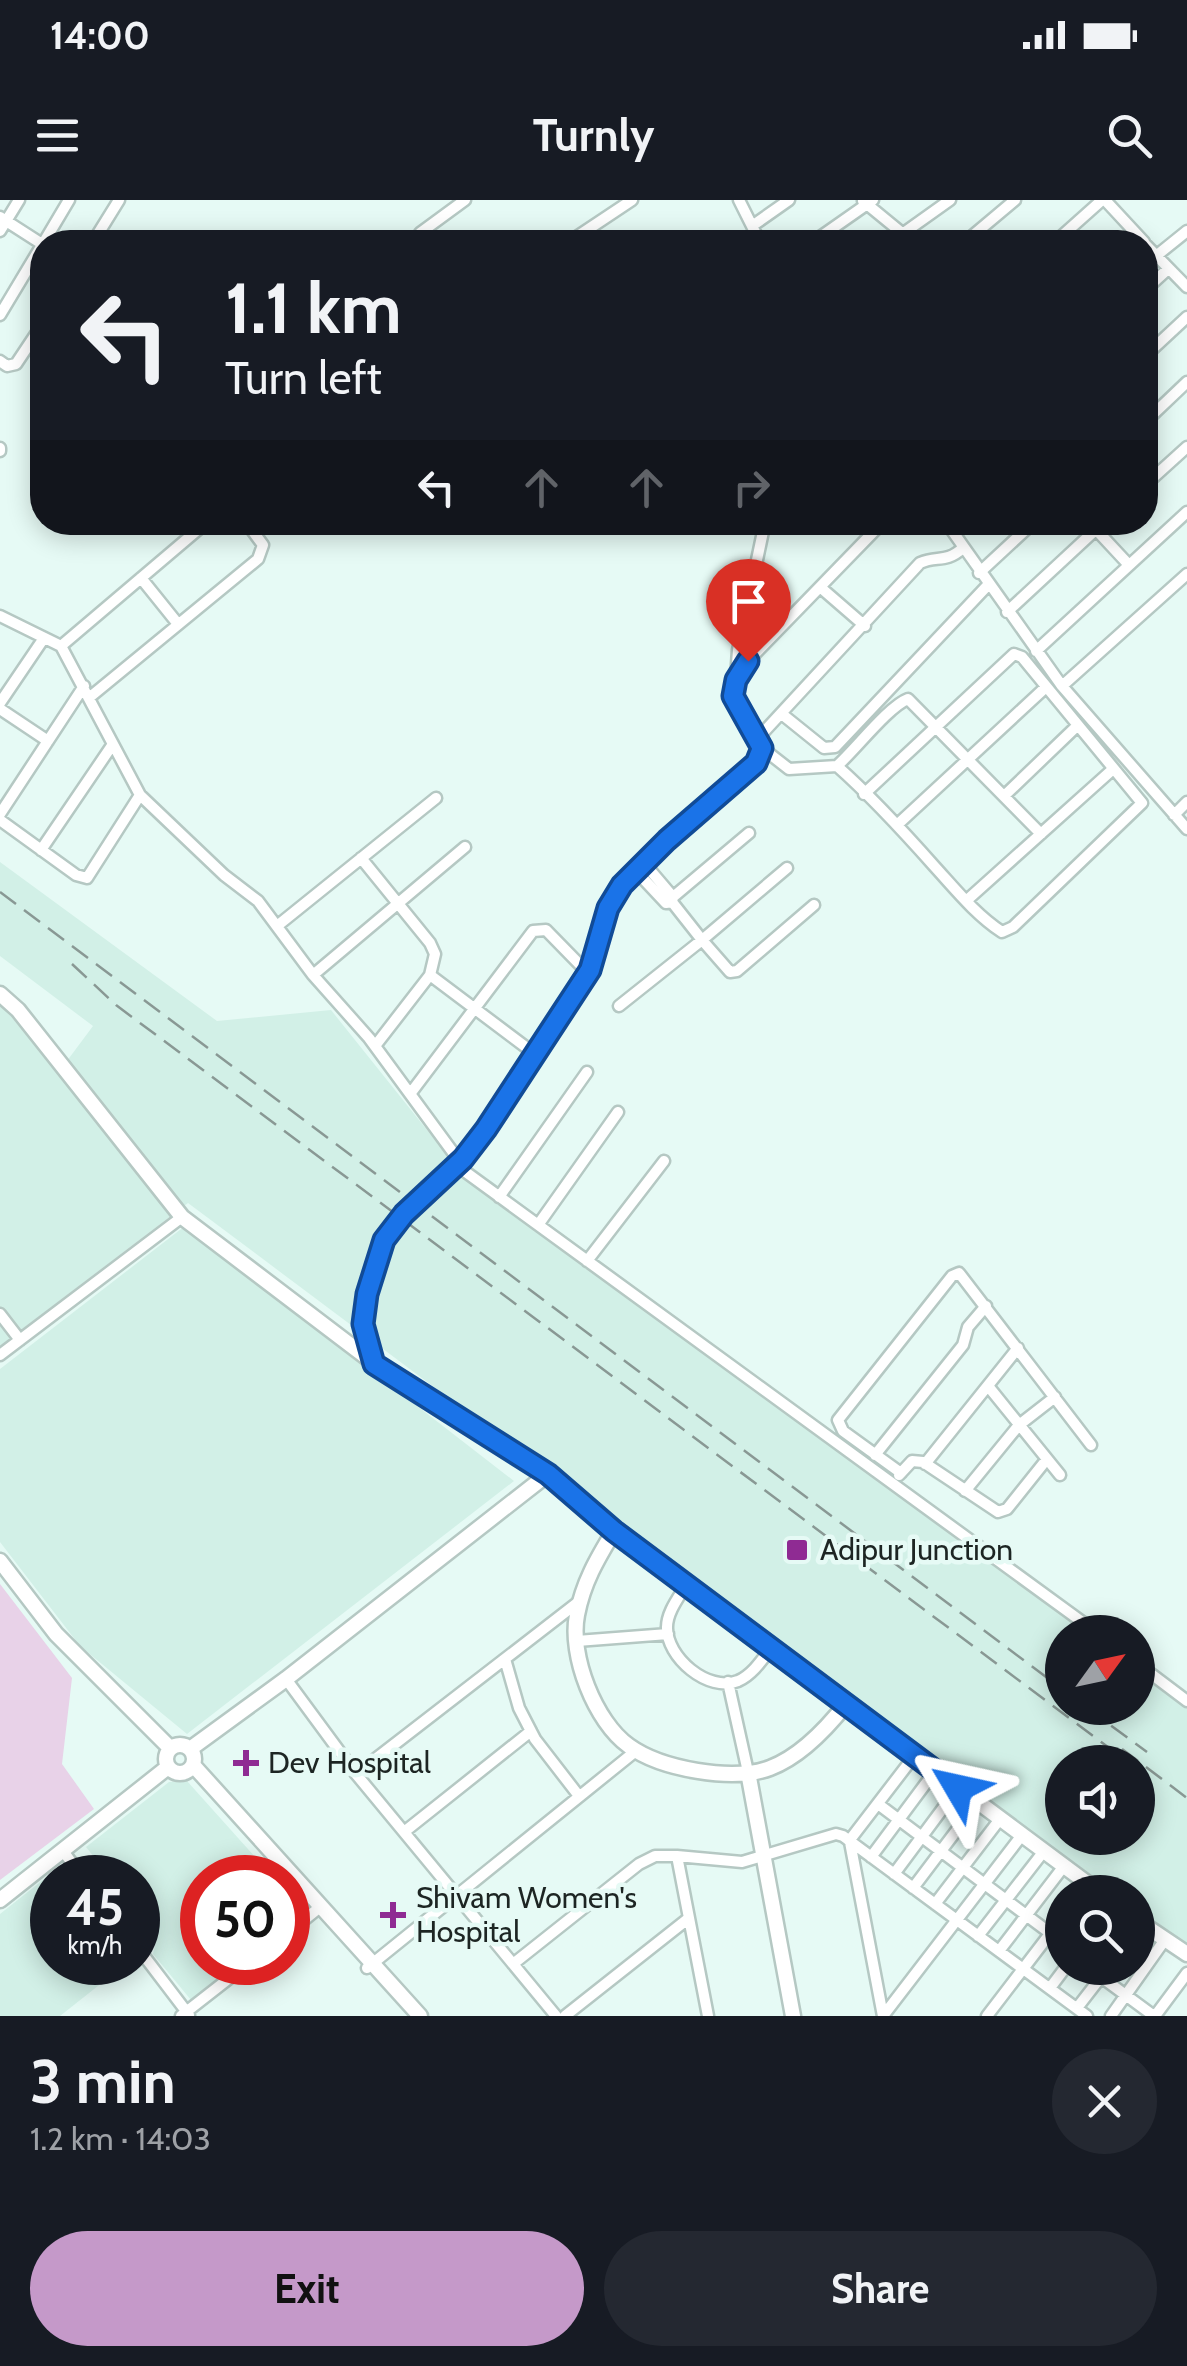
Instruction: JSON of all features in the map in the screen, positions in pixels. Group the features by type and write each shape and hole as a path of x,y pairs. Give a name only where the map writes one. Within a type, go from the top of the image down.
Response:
{"main road":[{"path":"0,994 18,1010 182,1217 374,1364 548,1474 614,1531 1074,1875"},
{"path":"190,1748 548,1474"},
{"path":"614,1531 588,1573 576,1619 578,1664 600,1712 627,1745 695,1771 748,1772 771,1768 830,1724 846,1704"},
{"path":"0,1561 56,1634 170,1748"},
{"path":"179,1744 190,1748 194,1756 191,1768 176,1773 168,1767 166,1757 170,1748 179,1744"},
{"path":"0,1900 168,1767"},
{"path":"191,1768 265,1855"},
{"path":"191,1768 420,2016"},
{"path":"748,1772 793,2016"},
{"path":"310,1902 318,1909"},
{"path":"1155,1935 1187,1954"},
{"path":"370,1966 411,2016"}],"street":[{"path":"19,200 2,223 30,237"},
{"path":"51,230 69,200"},
{"path":"101,230 120,200"},
{"path":"423,230 466,200"},
{"path":"588,230 632,200"},
{"path":"739,200 754,230"},
{"path":"752,226 789,200"},
{"path":"909,230 950,200"},
{"path":"980,230 1015,200"},
{"path":"1069,230 1103,200 1132,230"},
{"path":"829,230 867,202 899,230"},
{"path":"1158,254 1187,231"},
{"path":"1158,258 1187,287"},
{"path":"0,315 30,265"},
{"path":"1158,278 1168,269"},
{"path":"1158,344 1187,316"},
{"path":"2,368 13,366 30,344"},
{"path":"1158,410 1187,382"},
{"path":"1158,474 1187,448"},
{"path":"1036,651 1187,512"},
{"path":"61,646 192,535"},
{"path":"140,795 87,878 76,876 0,817 48,741 87,692 178,624 262,553 257,535"},
{"path":"762,535 738,650 733,696 760,742 790,769 837,766 902,701 912,702 1040,834"},
{"path":"736,680 748,661 870,535"},
{"path":"955,535 1062,686 1187,829"},
{"path":"979,573 1020,535"},
{"path":"1007,612 1086,535"},
{"path":"1105,535 1130,564"},
{"path":"374,1364 363,1324 375,1261 384,1240 404,1214 458,1164 486,1129 588,973 608,908 622,885 756,763 760,742 920,563 952,558 963,548"},
{"path":"1062,686 1187,574"},
{"path":"141,578 178,624"},
{"path":"783,714 824,748 835,747 988,584"},
{"path":"820,587 865,626"},
{"path":"0,616 61,646 140,795 252,895 313,975 375,1046 458,1164 1073,1615"},
{"path":"44,638 0,706 48,741"},
{"path":"837,766 966,901 999,931 1013,927 1140,808 1141,800 1112,770 1022,657 1010,655 864,794"},
{"path":"897,825 1046,687"},
{"path":"1004,796 1078,726"},
{"path":"41,850 113,744"},
{"path":"966,901 1112,770"},
{"path":"277,926 436,798"},
{"path":"1174,814 1187,802"},
{"path":"640,867 666,903 749,833"},
{"path":"313,975 465,847"},
{"path":"361,858 433,947 434,960 430,975 375,1046"},
{"path":"618,1006 787,868"},
{"path":"672,900 732,973 814,905"},
{"path":"410,1094 527,935 546,930 588,973"},
{"path":"430,975 535,1054"},
{"path":"499,1197 587,1072"},
{"path":"538,1225 618,1112"},
{"path":"587,1261 664,1161"},
{"path":"0,1355 182,1217"},
{"path":"900,1473 843,1431 839,1416 956,1273 962,1274 1091,1445"},
{"path":"875,1455 963,1345 968,1328 986,1306"},
{"path":"0,1314 20,1340"},
{"path":"925,1464 1018,1348"},
{"path":"988,1386 1060,1476"},
{"path":"965,1491 1019,1425 1056,1397"},
{"path":"893,1484 912,1461 925,1464 993,1511 1003,1511 1047,1460"},
{"path":"686,1585 666,1625 671,1648 688,1667 713,1682 736,1682 771,1648"},
{"path":"356,1774 581,1600"},
{"path":"577,1641 668,1634"},
{"path":"505,1659 519,1708 531,1731 579,1796"},
{"path":"1155,1677 1187,1701"},
{"path":"286,1678 356,1774 556,2016"},
{"path":"728,1682 748,1772"},
{"path":"404,1832 531,1731"},
{"path":"370,1966 637,1750"},
{"path":"883,2016 849,1841 915,1756"},
{"path":"871,1857 935,1770"},
{"path":"894,1874 958,1788"},
{"path":"913,1888 978,1802"},
{"path":"878,1804 1045,1932"},
{"path":"935,1904 1000,1819"},
{"path":"513,1964 654,1856 724,1862 764,1857 836,1834 1082,2012 1098,1985"},
{"path":"883,2016 1022,1835"},
{"path":"75,1842 78,1855"},
{"path":"978,1936 1044,1851"},
{"path":"677,1856 708,2016"},
{"path":"999,1951 1064,1866"},
{"path":"310,1915 318,1909"},
{"path":"564,2016 689,1918"},
{"path":"986,2016 1045,1940"},
{"path":"1110,2016 1164,1941"},
{"path":"1117,1985 1155,2016 1187,1973"},
{"path":"160,1979 186,2015 222,1985"}],"shaded area":[{"path":"0,862 217,1021 331,1010 435,1140 1076,1615 1045,1615 1045,1725 1155,1725 1155,1674 1187,1698 1187,1944 1155,1927 1155,1875 1086,1875 1060,1855 1155,1855 1155,1745 1045,1745 1045,1844 188,1203 0,1346 0,1003 58,1073 93,1026 0,956"},
{"path":"185,1226 514,1481 187,1734 80,1646 0,1542 0,1369"},
{"path":"0,1584 72,1678 62,1764 94,1809 0,1880"},
{"path":"187,1781 253,1855 180,1855 180,1985 210,1985 191,2000 160,1962 160,1855 92,1855 86,1847 169,1782"},
{"path":"30,1890 30,1985 99,1985 60,2016 0,2016 0,1914"}],"railway":[{"path":"0,892 1045,1676"},
{"path":"72,964 116,1005 1105,1745"},
{"path":"1110,1725 1137,1745"},
{"path":"1155,1774 1187,1798"}],"place":[{"name":"Adipur Junction","path":"797,1550"},
{"name":"Dev Hospital","path":"246,1763"},
{"name":"Shivam Women's Hospital","path":"393,1915"}],"route":[{"path":"748,661 736,680 733,696 759,737 762,748 756,763 622,885 608,908 590,970 486,1129 463,1159 404,1214 384,1240 375,1261 363,1324 374,1364 548,1474 614,1531 958,1788"}]}
